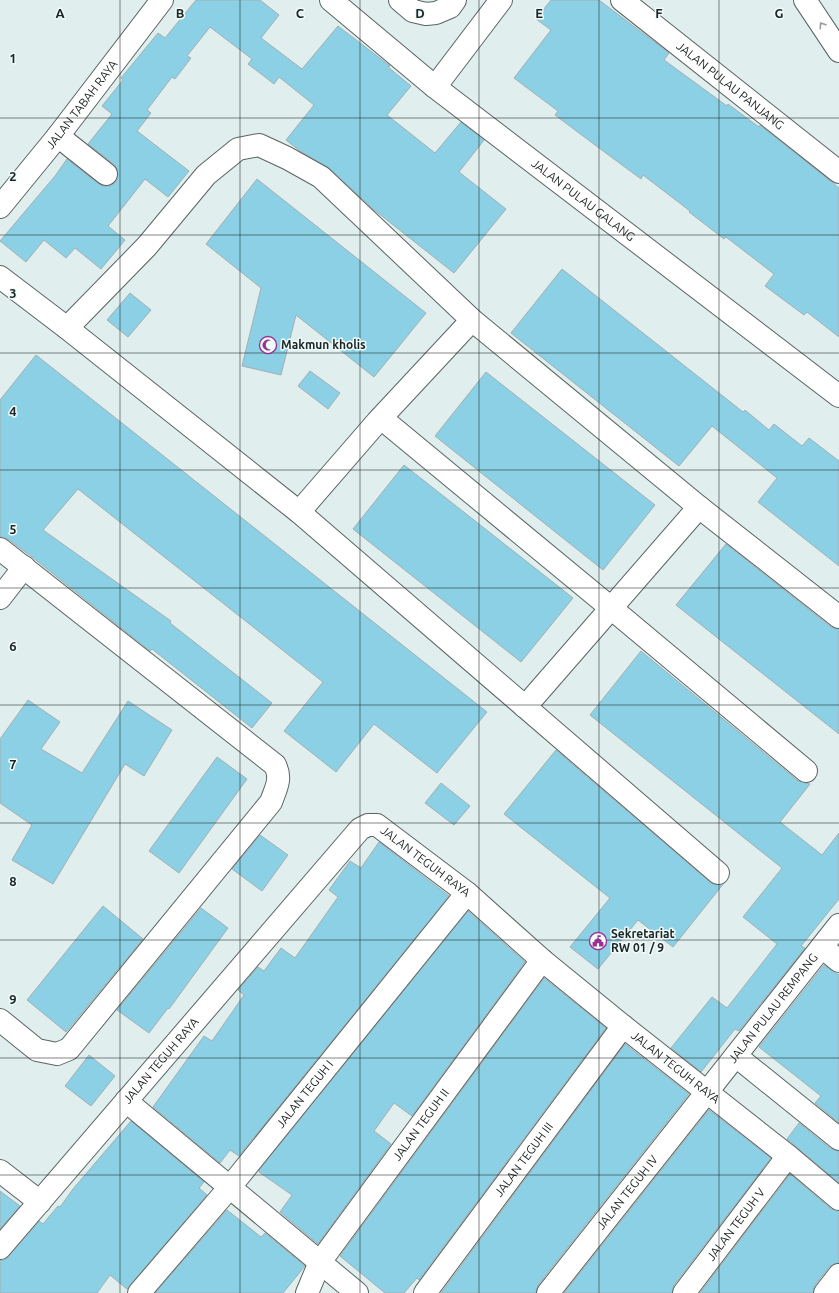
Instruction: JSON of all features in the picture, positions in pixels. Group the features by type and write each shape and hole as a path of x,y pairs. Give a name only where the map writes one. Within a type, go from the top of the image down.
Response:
{"street":[{"name":"JALAN TABAH RAYA","path":"0,207 58,136 162,0"},
{"name":"JALAN PULAU GALANG","path":"331,0 435,87 839,396"},
{"path":"400,0 413,11 426,14 436,13 450,7 455,0"},
{"path":"435,87 501,0"},
{"name":"JALAN PULAU PANJANG","path":"622,0 839,172"},
{"path":"805,0 839,51"},
{"path":"58,136 106,174"},
{"path":"67,328 147,246 206,175 238,149 259,144 321,177 472,320 699,507 839,617"},
{"path":"0,277 67,328 299,512 718,873"},
{"path":"299,512 381,418 472,320"},
{"path":"381,418 806,771"},
{"path":"525,707 699,507"},
{"path":"0,549 275,765 279,773 278,783 270,802 69,1049 57,1054 37,1050 0,1020"},
{"path":"0,598 24,567"},
{"name":"JALAN TEGUH RAYA","path":"0,1248 360,829 368,825 377,825 467,893 542,960 788,1156 839,1199"},
{"name":"JALAN TEGUH I","path":"139,1293 230,1187 467,893"},
{"name":"JALAN PULAU REMPANG","path":"708,1092 839,925"},
{"path":"822,947 839,961"},
{"name":"JALAN TEGUH II","path":"308,1293 320,1262 542,960"},
{"name":"JALAN TEGUH III","path":"425,1293 623,1026"},
{"path":"736,1056 839,1139"},
{"name":"JALAN TEGUH IV","path":"548,1293 708,1092"},
{"path":"126,1101 357,1293"},
{"name":"JALAN TEGUH V","path":"684,1293 788,1156"},
{"path":"0,1171 40,1202"},
{"path":"824,1293 839,1275"}],"building":[{"path":"196,0 260,0 279,15 261,38 302,69 338,26 390,66 388,67 411,86 387,115 435,153 461,122 484,140 459,172 506,209 454,273 373,209 329,168 300,151 286,140 314,105 279,77 274,84 248,64 252,59 210,27 187,56 191,58 175,79 172,77 147,110 151,113 137,131 189,171 168,197 145,179 108,226 125,240 101,269 75,248 66,258 44,240 26,262 0,241 55,176 67,159 99,184 110,186 116,182 118,176 117,169 114,164 88,144 112,114 102,106 123,80 121,78 158,33 165,38"},
{"path":"551,0 599,0 669,53 664,60 727,106 728,104 759,127 760,125 839,188 839,337 807,312 804,315 765,286 774,274 726,237 724,239 643,175 641,179 555,115 558,111 514,78 551,30 536,19"},
{"path":"257,179 426,313 374,377 296,315 281,375 242,366 261,288 206,244"},
{"path":"562,269 743,412 745,410 769,430 774,424 802,446 809,438 839,461 839,566 758,502 777,478 712,426 679,466 511,333"},
{"path":"130,293 151,310 128,337 107,320"},
{"path":"36,355 487,712 437,773 374,724 336,772 284,731 323,682 78,489 43,530 171,621 170,623 272,703 252,728 152,649 150,651 32,557 8,539 0,537 0,400"},
{"path":"310,371 340,393 328,409 298,386"},
{"path":"486,372 655,505 603,570 435,436"},
{"path":"404,465 573,598 521,662 353,529"},
{"path":"726,544 831,627 839,629 839,734 676,605"},
{"path":"641,651 798,781 810,784 780,822 822,855 839,833 839,899 801,946 805,948 739,1031 735,1029 701,1072 671,1048 712,997 727,1008 777,944 743,917 782,868 590,715"},
{"path":"28,700 60,722 41,749 82,773 128,701 172,730 144,776 125,764 53,884 12,860 32,825 0,803 0,739"},
{"path":"556,750 710,882 716,885 724,883 673,947 638,920 598,969 570,947 610,898 504,814"},
{"path":"217,757 247,779 179,873 149,851"},
{"path":"441,783 470,806 454,825 425,803"},
{"path":"260,835 288,855 262,891 232,869"},
{"path":"379,842 449,896 239,1156 230,1150 220,1163 153,1107 204,1036 212,1041 244,995 238,990 258,967 264,971 281,948 295,958 338,897 329,890 350,861 361,868"},
{"path":"103,906 143,939 66,1032 27,1000"},
{"path":"201,908 228,928 169,1009 168,1008 149,1033 117,1010"},
{"path":"468,911 525,962 412,1116 394,1103 374,1131 391,1144 318,1244 280,1212 292,1195 259,1172 259,1170"},
{"path":"824,965 839,975 839,1123 815,1103 821,1096 759,1047"},
{"path":"544,978 606,1028 419,1280 417,1278 404,1293 385,1293 340,1256"},
{"path":"625,1044 689,1094 538,1285 536,1293 441,1293"},
{"path":"89,1055 115,1076 91,1106 65,1086"},
{"path":"709,1110 771,1158 674,1285 672,1293 564,1293"},
{"path":"131,1121 204,1182 199,1188 207,1195 127,1289 110,1275 97,1293 0,1293 0,1260 4,1260 9,1256 39,1221 43,1224 58,1206 60,1207 73,1189"},
{"path":"799,1123 831,1149 839,1151 839,1183 787,1139"},
{"path":"790,1174 831,1209 839,1211 839,1263 829,1267 815,1285 813,1293 700,1293"},
{"path":"0,1191 20,1206 0,1229"},
{"path":"227,1210 261,1237 265,1233 305,1266 283,1293 155,1293"}],"place":[{"name":"Makmun kholis","path":"268,345"},
{"name":"Sekretariat RW 01 / 9","path":"598,941"}]}
